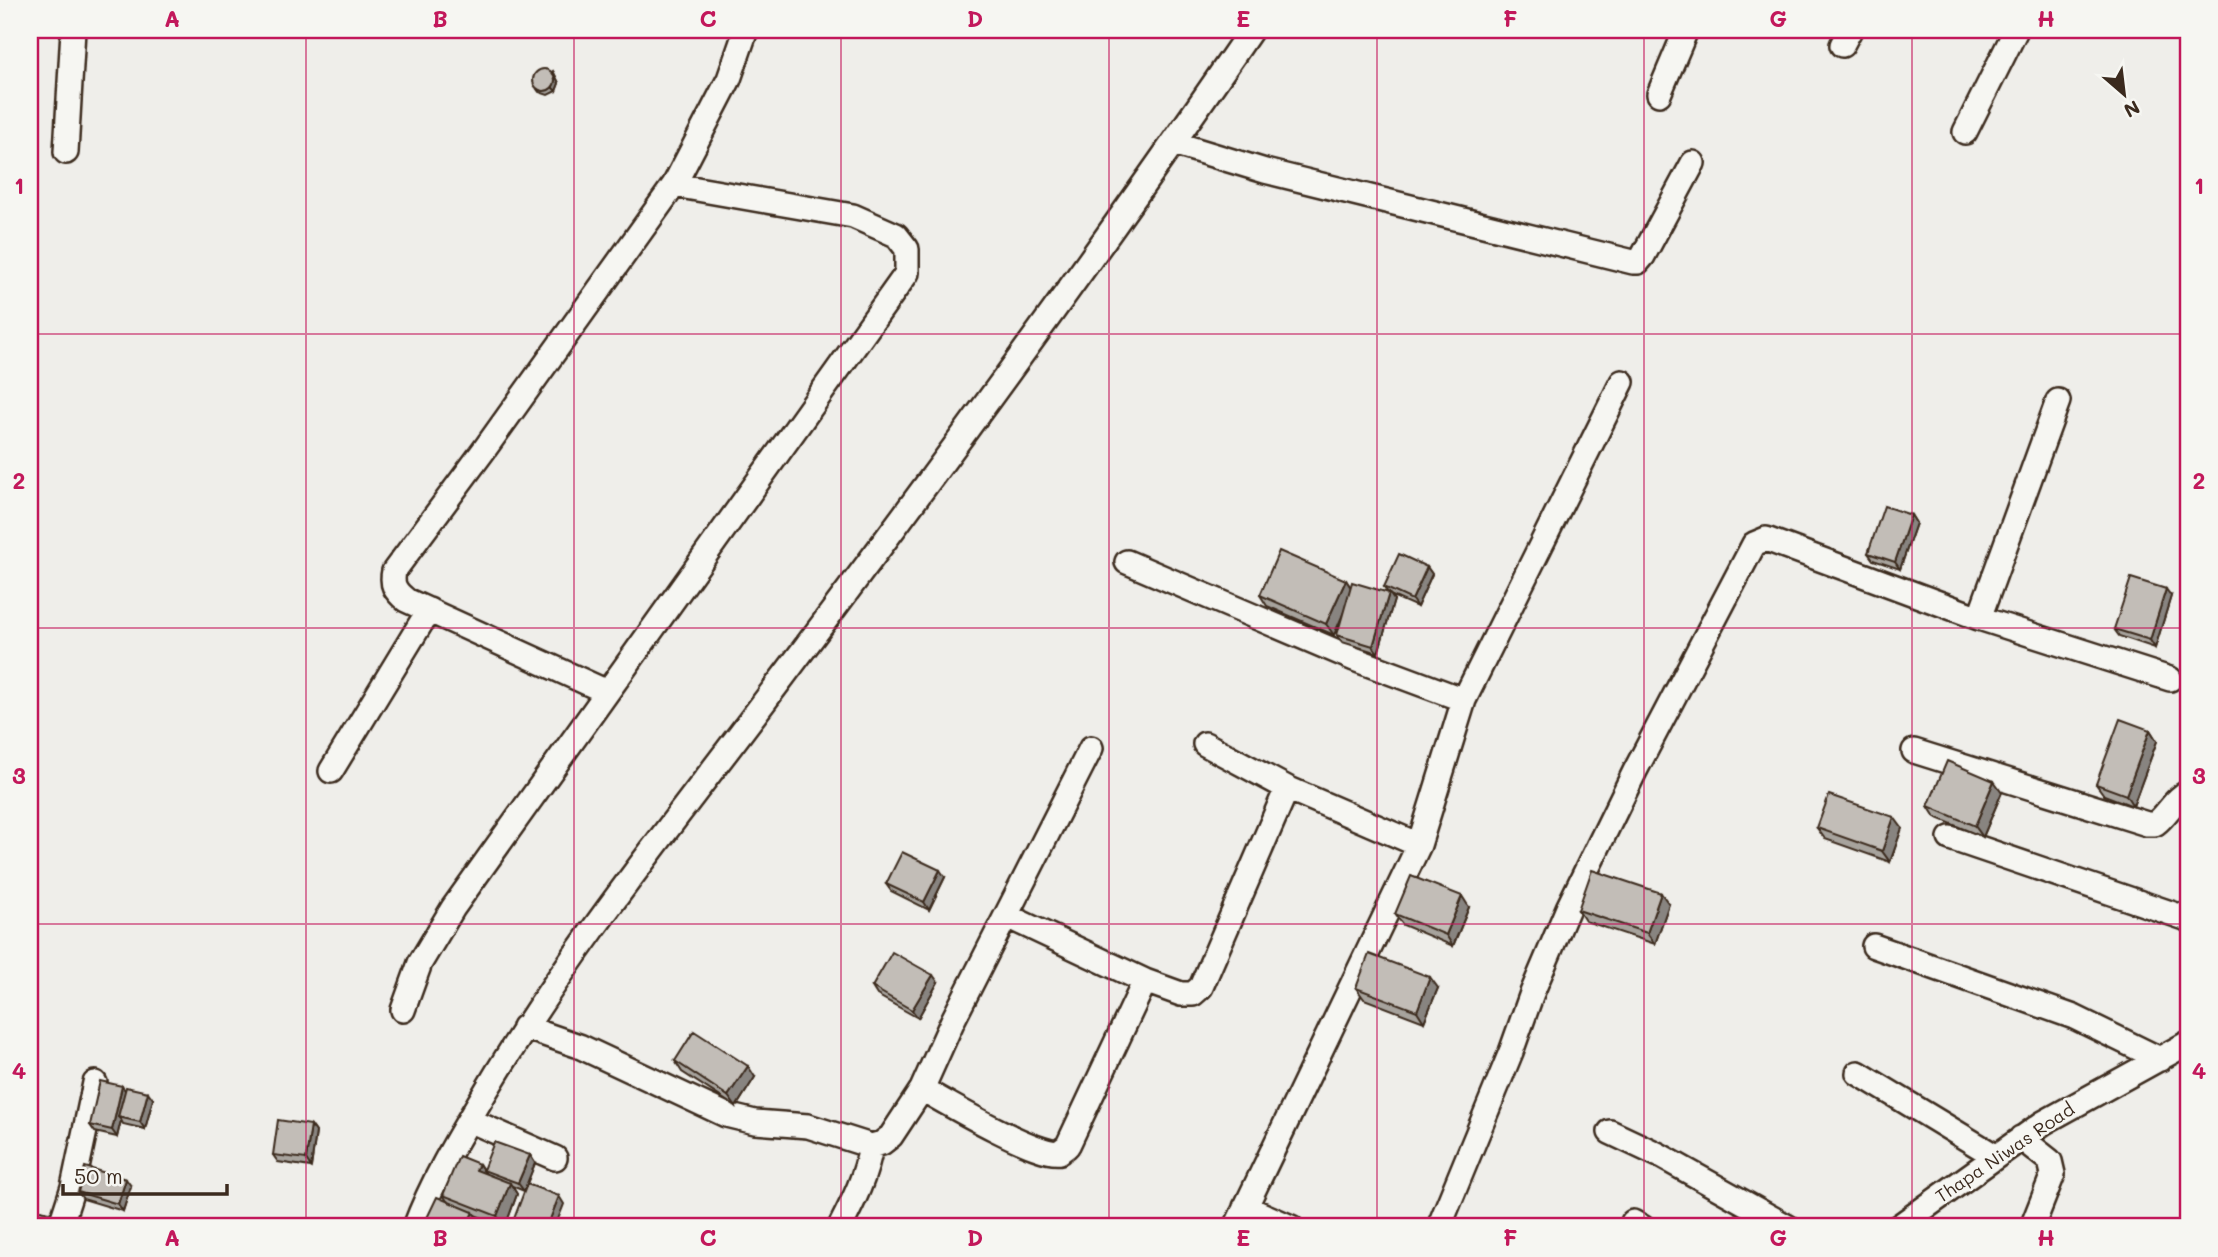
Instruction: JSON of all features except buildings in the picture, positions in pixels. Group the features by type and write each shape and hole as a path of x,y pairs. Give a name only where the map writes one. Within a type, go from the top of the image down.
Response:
{"street":[{"path":"66,152 73,30"},
{"path":"607,692 406,600 397,592 392,582 394,571 674,185 729,79 746,30"},
{"path":"415,1227 425,1201 469,1120 524,1027 608,909 996,390 1251,30"},
{"path":"1659,94 1686,30"},
{"path":"1965,132 2016,30"},
{"path":"1173,143 1265,171 1633,262 1638,262 1643,256 1693,163"},
{"path":"403,1010 420,963 453,908 907,273 907,249 896,234 853,216 674,185"},
{"path":"1291,1227 1241,1217 1419,845 1464,700 1622,382"},
{"path":"1979,618 2058,401"},
{"path":"1439,1227 1568,908 1754,544 1766,539 1979,618 2170,680"},
{"path":"1127,562 1354,659 1464,700"},
{"path":"331,771 429,610"},
{"path":"1205,744 1287,788 1419,845"},
{"path":"524,1027 579,1046 726,1115 755,1122 808,1126 871,1146 882,1143 891,1136 922,1089 1091,748"},
{"path":"1914,751 2147,824 2155,824 2162,819 2171,805 2188,792"},
{"path":"1007,916 1144,981 1181,994 1193,994 1201,987 1287,788"},
{"path":"1950,838 2188,919"},
{"path":"1874,946 2074,1017 2160,1059"},
{"path":"922,1089 970,1117 1014,1138 1051,1152 1060,1152 1068,1145 1144,981"},
{"name":"Thapa Niwas Road","path":"1898,1227 2043,1123 2188,1043"},
{"path":"1858,1073 1995,1156"},
{"path":"30,1221 59,1227 73,1187 95,1083"},
{"path":"469,1120 555,1158"},
{"path":"1610,1132 1659,1155 1788,1227"},
{"path":"2021,1138 2050,1161 2053,1174 2032,1227"},
{"path":"840,1227 860,1189 871,1146"}]}
